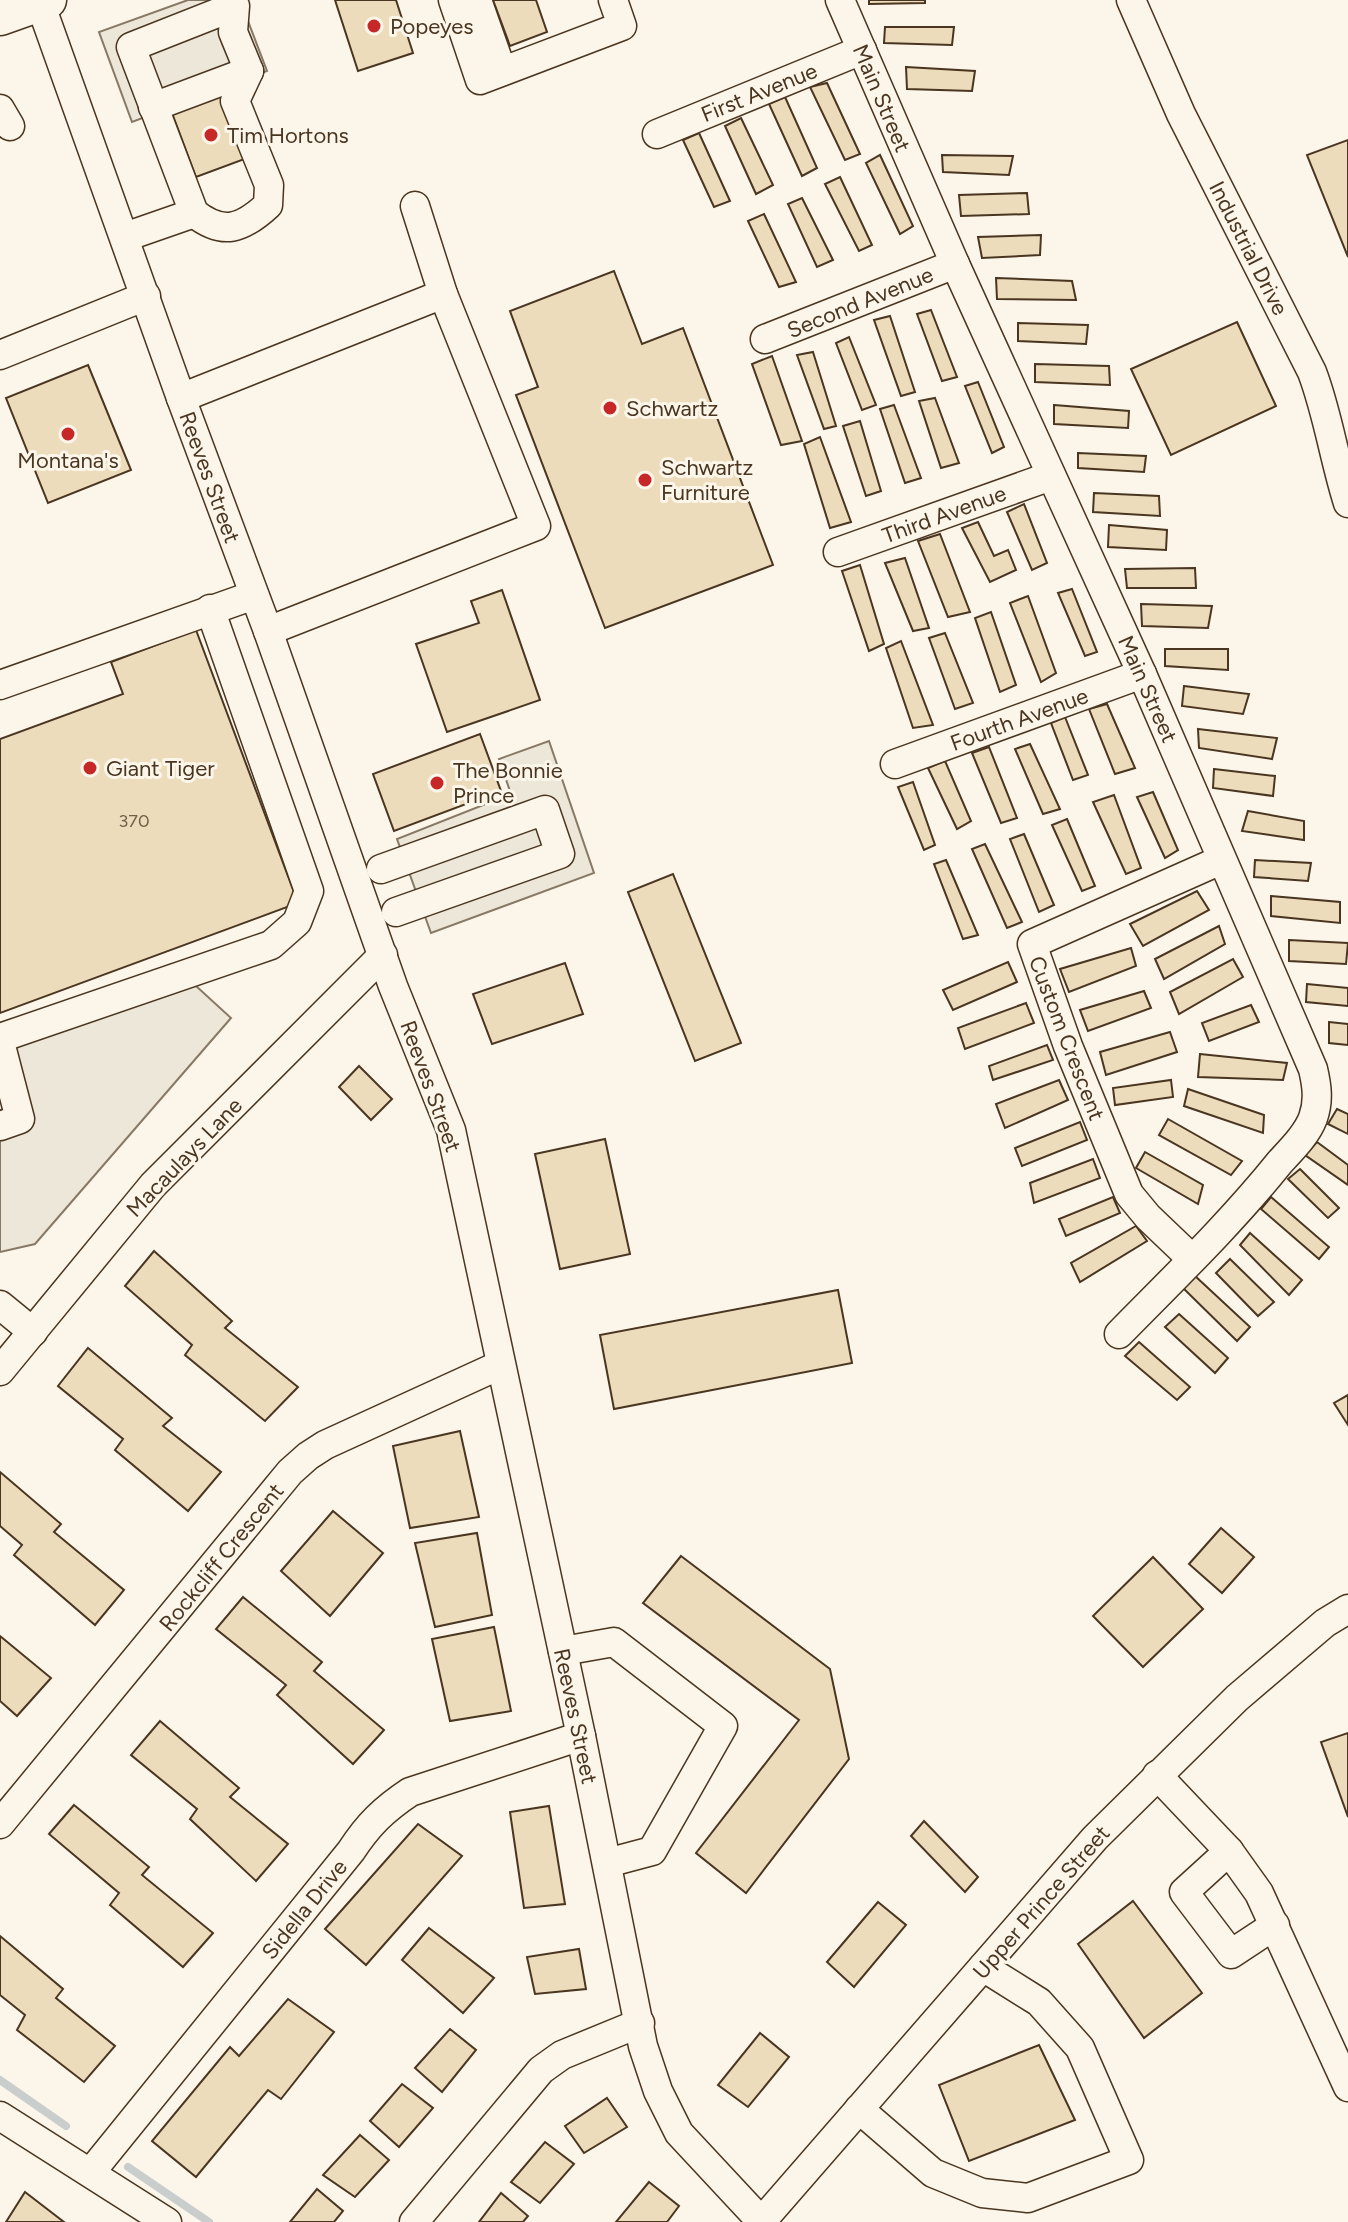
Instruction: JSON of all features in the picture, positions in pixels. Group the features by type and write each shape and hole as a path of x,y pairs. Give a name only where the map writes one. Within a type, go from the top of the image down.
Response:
{"main road":[{"path":"0,17 44,1"}],"street":[{"path":"453,0 491,76"},
{"path":"477,0 491,76"},
{"path":"491,76 622,26 613,0"},
{"name":"Main Street","path":"840,0 955,264 1142,674 1313,1069 1316,1083 1317,1100 1308,1129 1250,1200 1119,1334"},
{"name":"Industrial Drive","path":"1131,0 1181,114 1312,372 1348,503"},
{"name":"Reeves Street","path":"44,1 181,398 383,955 451,1130 581,1736 643,2046 658,2091 679,2133 761,2222"},
{"path":"234,3 233,32 249,71 235,101 269,185 268,205 252,220 232,228 208,224 194,213 131,47 234,3"},
{"name":"First Avenue","path":"657,134 862,50"},
{"path":"153,107 249,71"},
{"path":"268,631 536,526 443,294 415,206"},
{"path":"125,237 194,213"},
{"name":"Second Avenue","path":"765,339 955,264"},
{"path":"181,398 443,294"},
{"path":"0,355 146,296"},
{"name":"Third Avenue","path":"838,552 1051,476"},
{"path":"0,685 254,595"},
{"path":"0,1126 20,1119 0,1040 271,945 297,922 309,891 210,609"},
{"name":"Fourth Avenue","path":"895,764 1142,674"},
{"path":"381,869 545,810 560,854 396,912"},
{"name":"Custom Crescent","path":"1192,1259 1129,1194 1068,1046 1032,944 1221,860"},
{"name":"Macaulays Lane","path":"0,1371 153,1185 383,955"},
{"path":"0,1305 33,1332"},
{"name":"Rockcliff Crescent","path":"0,1824 290,1472 325,1445 500,1365"},
{"name":"Upper Prince Street","path":"761,2222 1095,1838 1237,1698 1325,1623 1348,1609"},
{"path":"563,1651 614,1642 723,1726 652,1851 607,1863"},
{"name":"Sidella Drive","path":"91,2172 351,1851 366,1827 386,1808 410,1792 581,1736"},
{"path":"1157,1775 1229,1851 1259,1893 1348,2087"},
{"path":"1229,1851 1184,1892 1231,1954 1275,1925"},
{"path":"859,2109 933,2173 982,2193 1028,2198 1129,2160 1080,2048 1039,2002 983,1967"},
{"path":"414,2222 541,2070 562,2055 640,2023"},
{"path":"0,2116 167,2222"}],"shaded area":[{"path":"188,0 240,0 267,71 132,122 99,32"},
{"path":"549,741 594,873 431,933 397,839 511,794 499,759"},
{"path":"172,964 231,1018 35,1244 0,1252 0,1110 4,1109 0,1027"}],"building":[{"name":"Popeyes","path":"335,0 396,0 413,53 358,71"},
{"path":"493,0 536,0 547,32 510,46"},
{"path":"869,0 925,0 925,3 869,4"},
{"path":"885,27 954,27 952,45 884,43"},
{"path":"906,67 975,71 972,91 907,89"},
{"path":"827,83 860,154 845,160 810,87"},
{"name":"Tim Hortons","path":"226,93 250,157 196,177 172,113"},
{"path":"785,97 817,168 802,176 769,104"},
{"path":"741,118 773,185 756,194 725,126"},
{"path":"699,133 730,201 714,207 683,140"},
{"path":"1348,140 1348,257 1307,155"},
{"path":"880,155 913,226 900,234 866,163"},
{"path":"942,155 1013,156 1009,175 943,172"},
{"path":"840,177 872,245 859,251 825,184"},
{"path":"1027,193 1029,214 961,216 959,195"},
{"path":"802,198 833,260 817,267 788,204"},
{"path":"764,214 796,282 779,287 748,221"},
{"path":"1041,235 1040,255 982,258 978,237"},
{"name":"Schwartz Furniture","path":"614,271 642,344 683,328 773,565 605,628 516,395 538,387 510,311"},
{"path":"996,278 1072,281 1076,300 997,299"},
{"path":"931,310 957,377 942,381 917,314"},
{"path":"890,316 915,392 901,396 874,320"},
{"path":"1237,322 1276,406 1171,455 1131,369"},
{"path":"1018,323 1088,325 1086,344 1018,341"},
{"path":"849,337 876,405 862,410 836,343"},
{"path":"813,352 836,426 824,429 797,355"},
{"path":"772,356 802,441 781,445 752,364"},
{"path":"1035,364 1109,366 1110,385 1035,382"},
{"name":"Montana's","path":"88,365 131,470 48,503 6,398"},
{"path":"978,382 1004,447 992,453 965,386"},
{"path":"935,398 959,463 941,468 919,401"},
{"path":"894,405 921,478 905,483 880,409"},
{"path":"1054,405 1129,411 1128,428 1054,424"},
{"path":"860,421 881,491 866,496 843,426"},
{"path":"820,437 851,522 830,528 804,444"},
{"path":"1078,453 1146,456 1144,472 1078,468"},
{"path":"1094,493 1159,496 1160,516 1093,512"},
{"path":"1024,504 1047,563 1032,570 1007,512"},
{"path":"978,522 994,556 1008,550 1016,570 990,582 962,528"},
{"path":"1109,525 1167,530 1166,550 1108,547"},
{"path":"940,534 970,612 948,617 918,541"},
{"path":"905,558 929,628 913,631 885,563"},
{"path":"860,565 884,644 869,651 842,571"},
{"path":"1195,568 1196,588 1127,588 1125,569"},
{"path":"1072,589 1097,652 1085,656 1058,593"},
{"path":"502,590 540,700 447,732 416,644 479,623 471,601"},
{"path":"1028,596 1056,673 1041,682 1010,603"},
{"path":"1141,604 1212,606 1208,628 1142,626"},
{"path":"991,612 1016,685 1000,692 975,618"},
{"path":"196,630 298,903 0,1013 0,739 123,694 111,662"},
{"path":"945,633 973,703 955,709 929,638"},
{"path":"901,641 933,725 913,728 886,648"},
{"path":"1165,649 1228,649 1228,670 1165,666"},
{"path":"1184,686 1249,694 1243,714 1182,706"},
{"path":"1107,704 1135,768 1115,774 1089,709"},
{"path":"1065,717 1088,775 1073,780 1051,723"},
{"path":"1198,729 1277,738 1272,759 1199,748"},
{"name":"The Bonnie Prince","path":"480,734 501,791 394,831 373,774"},
{"path":"1030,744 1060,809 1043,814 1015,749"},
{"path":"989,747 1017,818 1001,823 972,753"},
{"path":"945,761 971,821 957,829 928,768"},
{"path":"1214,769 1275,776 1273,796 1213,788"},
{"path":"913,782 935,845 924,850 898,787"},
{"path":"1153,792 1178,850 1165,858 1137,797"},
{"path":"1114,795 1141,868 1126,874 1093,802"},
{"path":"1248,811 1304,821 1304,840 1242,831"},
{"path":"1067,819 1095,886 1082,891 1052,825"},
{"path":"1024,834 1054,905 1039,912 1010,839"},
{"path":"985,844 1022,922 1007,928 972,849"},
{"path":"946,860 978,935 963,939 934,864"},
{"path":"1255,860 1311,863 1308,881 1254,877"},
{"path":"673,874 741,1043 695,1061 628,892"},
{"path":"1197,891 1209,910 1143,946 1130,924"},
{"path":"1271,896 1340,902 1340,923 1271,916"},
{"path":"1219,926 1225,944 1164,979 1155,959"},
{"path":"1289,940 1348,943 1346,964 1289,961"},
{"path":"1131,948 1136,966 1069,992 1060,969"},
{"path":"1233,959 1243,977 1179,1014 1170,992"},
{"path":"1008,962 1017,982 953,1010 943,990"},
{"path":"565,963 583,1014 492,1044 473,994"},
{"path":"1307,984 1348,988 1348,1006 1306,1002"},
{"path":"1144,991 1151,1008 1088,1031 1080,1010"},
{"path":"1026,1003 1034,1023 965,1049 958,1028"},
{"path":"1251,1005 1259,1022 1209,1041 1202,1023"},
{"path":"1329,1022 1348,1024 1348,1045 1329,1043"},
{"path":"1170,1032 1177,1052 1106,1075 1100,1052"},
{"path":"1047,1045 1053,1060 993,1080 989,1066"},
{"path":"1200,1054 1287,1063 1283,1080 1198,1077"},
{"path":"359,1066 392,1099 371,1120 339,1087"},
{"path":"1059,1080 1068,1100 1005,1128 996,1104"},
{"path":"1171,1080 1173,1097 1115,1105 1113,1088"},
{"path":"1188,1089 1264,1115 1263,1133 1184,1106"},
{"path":"1337,1109 1348,1114 1348,1134 1328,1124"},
{"path":"1168,1119 1242,1161 1231,1175 1159,1135"},
{"path":"1080,1122 1087,1140 1022,1166 1015,1148"},
{"path":"605,1139 630,1254 560,1269 535,1154"},
{"path":"1317,1142 1348,1165 1348,1185 1305,1155"},
{"path":"1145,1152 1203,1185 1198,1204 1136,1168"},
{"path":"1093,1159 1100,1178 1034,1203 1030,1183"},
{"path":"1300,1169 1339,1208 1328,1218 1288,1179"},
{"path":"1113,1197 1120,1213 1066,1236 1059,1219"},
{"path":"1271,1197 1329,1247 1319,1259 1261,1209"},
{"path":"1136,1226 1147,1241 1080,1282 1071,1263"},
{"path":"1250,1233 1302,1280 1289,1295 1240,1245"},
{"path":"154,1251 232,1321 225,1328 298,1387 265,1421 185,1355 192,1345 125,1286"},
{"path":"1230,1259 1274,1302 1258,1316 1216,1273"},
{"path":"1194,1275 1250,1327 1237,1341 1183,1288"},
{"path":"838,1290 852,1363 614,1409 600,1335"},
{"path":"1179,1314 1228,1358 1215,1373 1165,1327"},
{"path":"1139,1342 1190,1387 1177,1400 1125,1356"},
{"path":"88,1348 172,1418 163,1426 221,1472 188,1511 115,1450 123,1439 58,1386"},
{"path":"1348,1395 1348,1425 1334,1403"},
{"path":"460,1431 479,1517 410,1528 393,1446"},
{"path":"0,1472 61,1524 54,1532 124,1590 95,1625 14,1555 22,1545 0,1526"},
{"path":"333,1511 383,1553 330,1616 281,1571"},
{"path":"1221,1528 1254,1557 1222,1593 1189,1564"},
{"path":"477,1533 492,1615 435,1627 415,1543"},
{"path":"681,1556 830,1669 849,1759 746,1893 696,1853 799,1720 643,1603"},
{"path":"1153,1557 1203,1609 1143,1667 1093,1616"},
{"path":"243,1597 322,1662 314,1671 384,1730 353,1764 277,1695 286,1685 216,1629"},
{"path":"494,1627 511,1711 450,1721 432,1639"},
{"path":"0,1636 51,1678 17,1716 0,1701"},
{"path":"160,1721 239,1788 230,1797 288,1844 256,1881 190,1819 197,1809 131,1755"},
{"path":"1348,1733 1348,1817 1321,1742"},
{"path":"74,1805 149,1867 142,1875 213,1933 183,1967 110,1905 119,1893 49,1834"},
{"path":"549,1806 565,1904 524,1908 510,1812"},
{"path":"924,1821 978,1877 965,1892 911,1836"},
{"path":"418,1824 462,1856 366,1965 325,1929"},
{"path":"1133,1901 1202,1993 1144,2038 1078,1944"},
{"path":"878,1902 906,1925 854,1987 827,1962"},
{"path":"429,1928 494,1978 463,2013 402,1960"},
{"path":"0,1936 63,1989 56,1998 115,2046 84,2082 17,2030 25,2015 0,1995"},
{"path":"579,1949 586,1989 535,1994 527,1957"},
{"path":"288,1999 334,2032 281,2099 268,2090 196,2177 152,2141 230,2047 239,2056"},
{"path":"450,2029 476,2050 442,2092 415,2068"},
{"path":"760,2033 789,2057 748,2107 718,2085"},
{"path":"1039,2045 1075,2120 969,2161 939,2085"},
{"path":"402,2084 433,2108 399,2147 370,2121"},
{"path":"607,2098 627,2127 584,2153 565,2126"},
{"path":"360,2135 389,2160 355,2197 323,2175"},
{"path":"545,2142 574,2164 540,2203 511,2182"},
{"path":"649,2182 679,2206 667,2222 616,2222"},
{"path":"317,2189 343,2211 334,2222 290,2222"},
{"path":"25,2192 64,2222 6,2222"},
{"path":"501,2193 528,2216 523,2222 479,2222"}],"waterway":[{"path":"0,2080 66,2126"},
{"path":"128,2167 209,2222"}],"place":[{"name":"Popeyes","path":"374,26"},
{"name":"Tim Hortons","path":"211,135"},
{"name":"Schwartz","path":"610,408"},
{"name":"Montana's","path":"68,434"},
{"name":"Schwartz Furniture","path":"645,480"},
{"name":"Giant Tiger","path":"90,768"},
{"name":"The Bonnie Prince","path":"437,783"}]}
